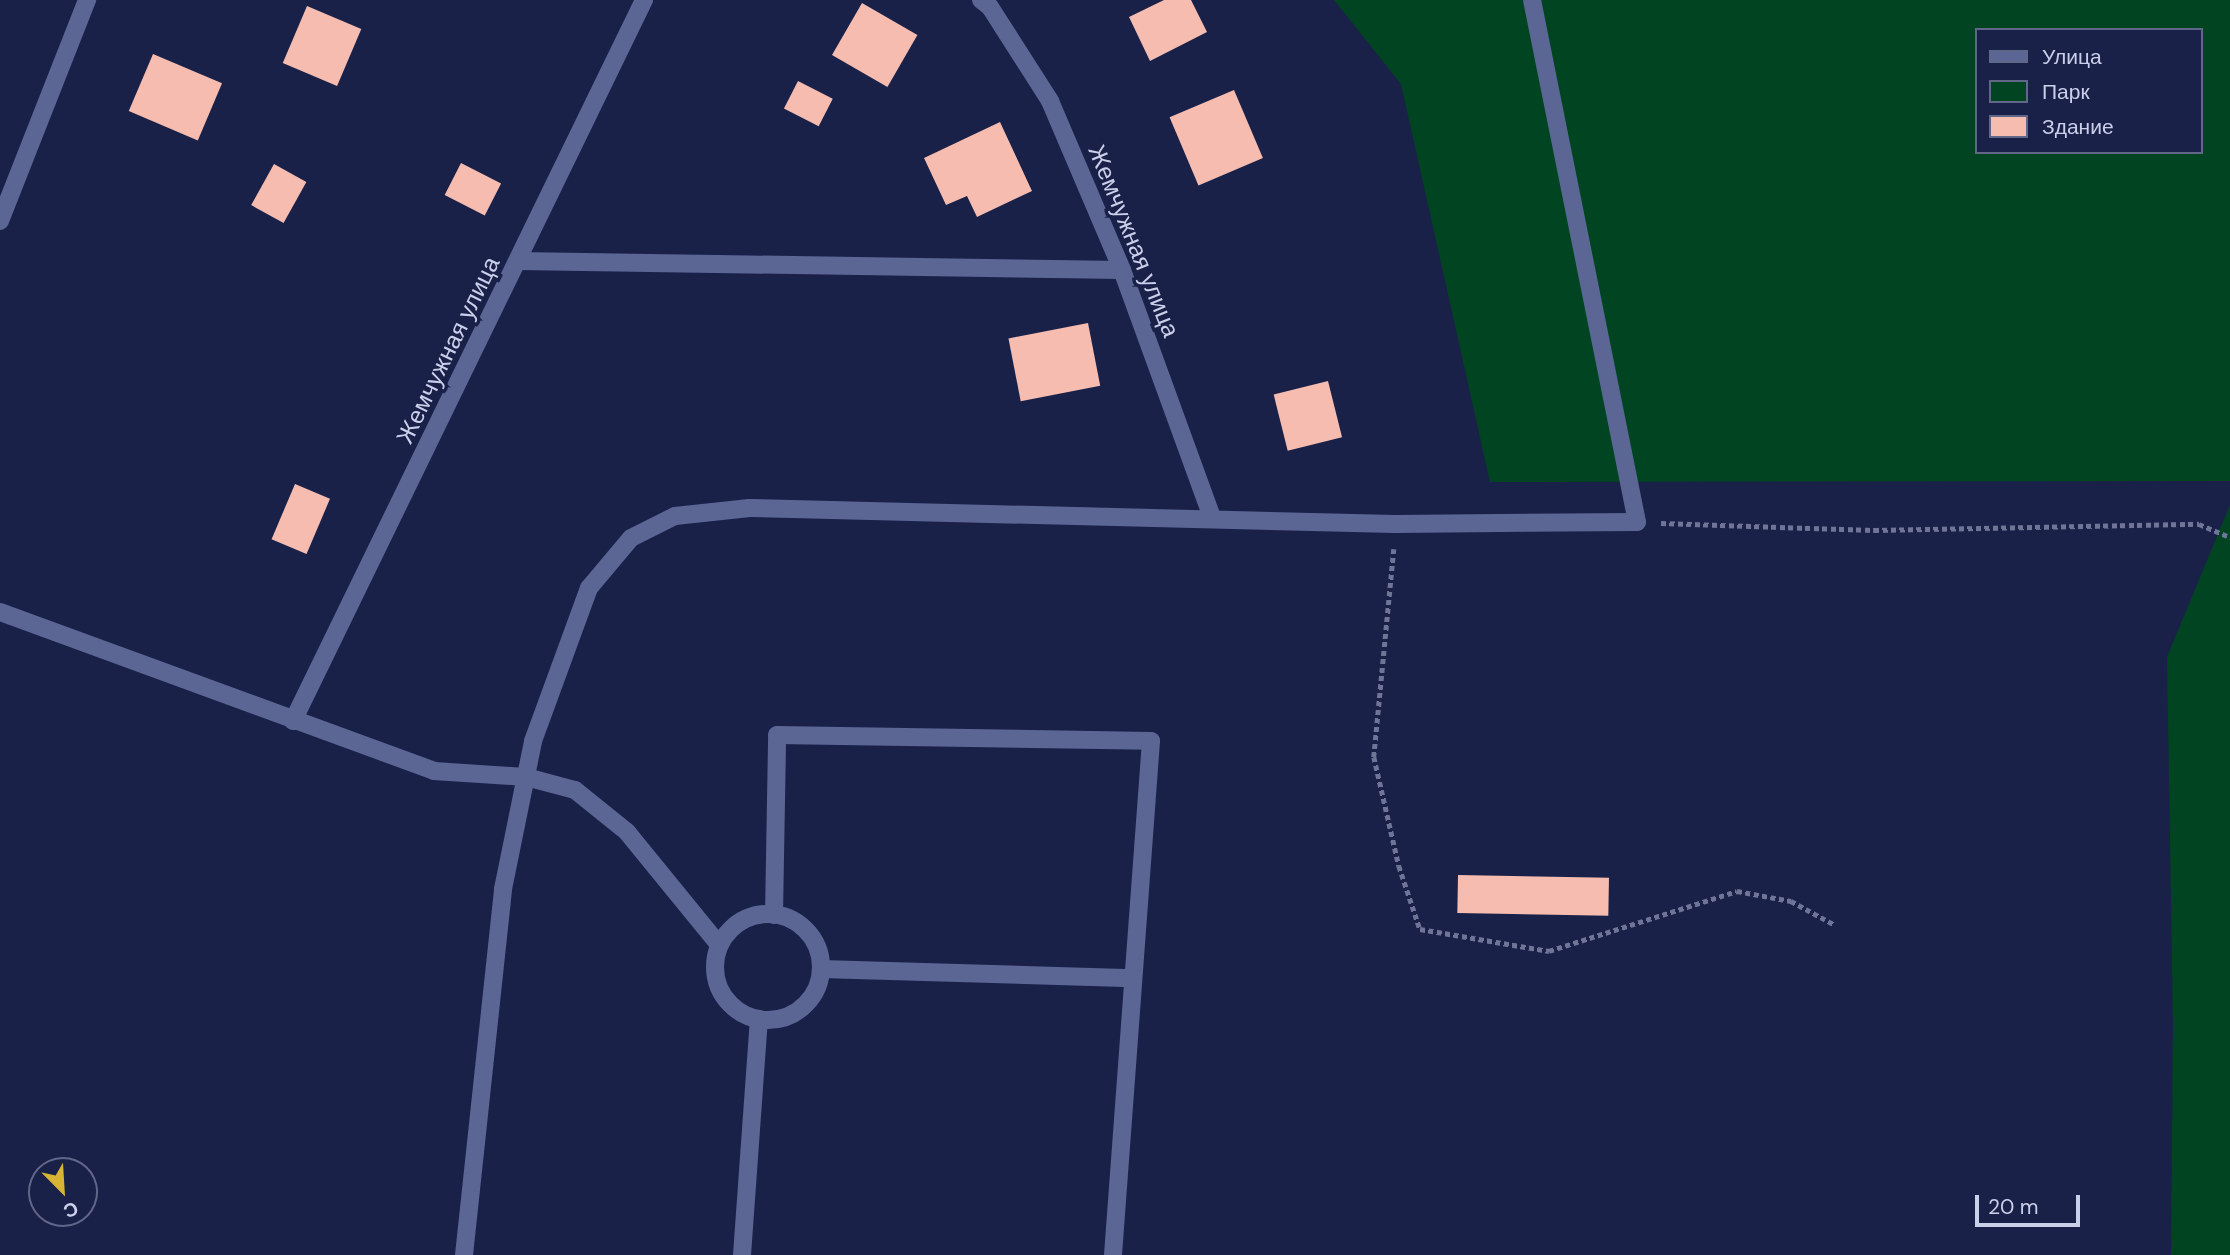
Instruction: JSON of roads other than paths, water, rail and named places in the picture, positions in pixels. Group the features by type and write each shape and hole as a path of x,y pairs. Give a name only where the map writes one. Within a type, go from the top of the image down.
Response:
{"street":[{"path":"0,221 87,0"},
{"name":"Жемчужная улица","path":"293,722 644,0"},
{"name":"Жемчужная улица","path":"981,0 990,7 1050,101 1122,270 1212,517"},
{"path":"464,1255 503,889 533,741 589,588 631,538 675,516 750,508 861,514 1212,517 1395,524 1637,522 1532,0"},
{"path":"519,261 1122,270"},
{"path":"0,612 293,722 434,771 526,777 575,790 627,832 719,945"},
{"path":"774,915 777,734 1151,741 1113,1255"},
{"path":"774,915 796,922 811,936 821,969 816,991 801,1010 782,1019 759,1020 738,1012 723,997 715,977 719,945 735,925 753,916 774,915"},
{"path":"821,969 1133,978"},
{"path":"742,1255 759,1020"}]}
